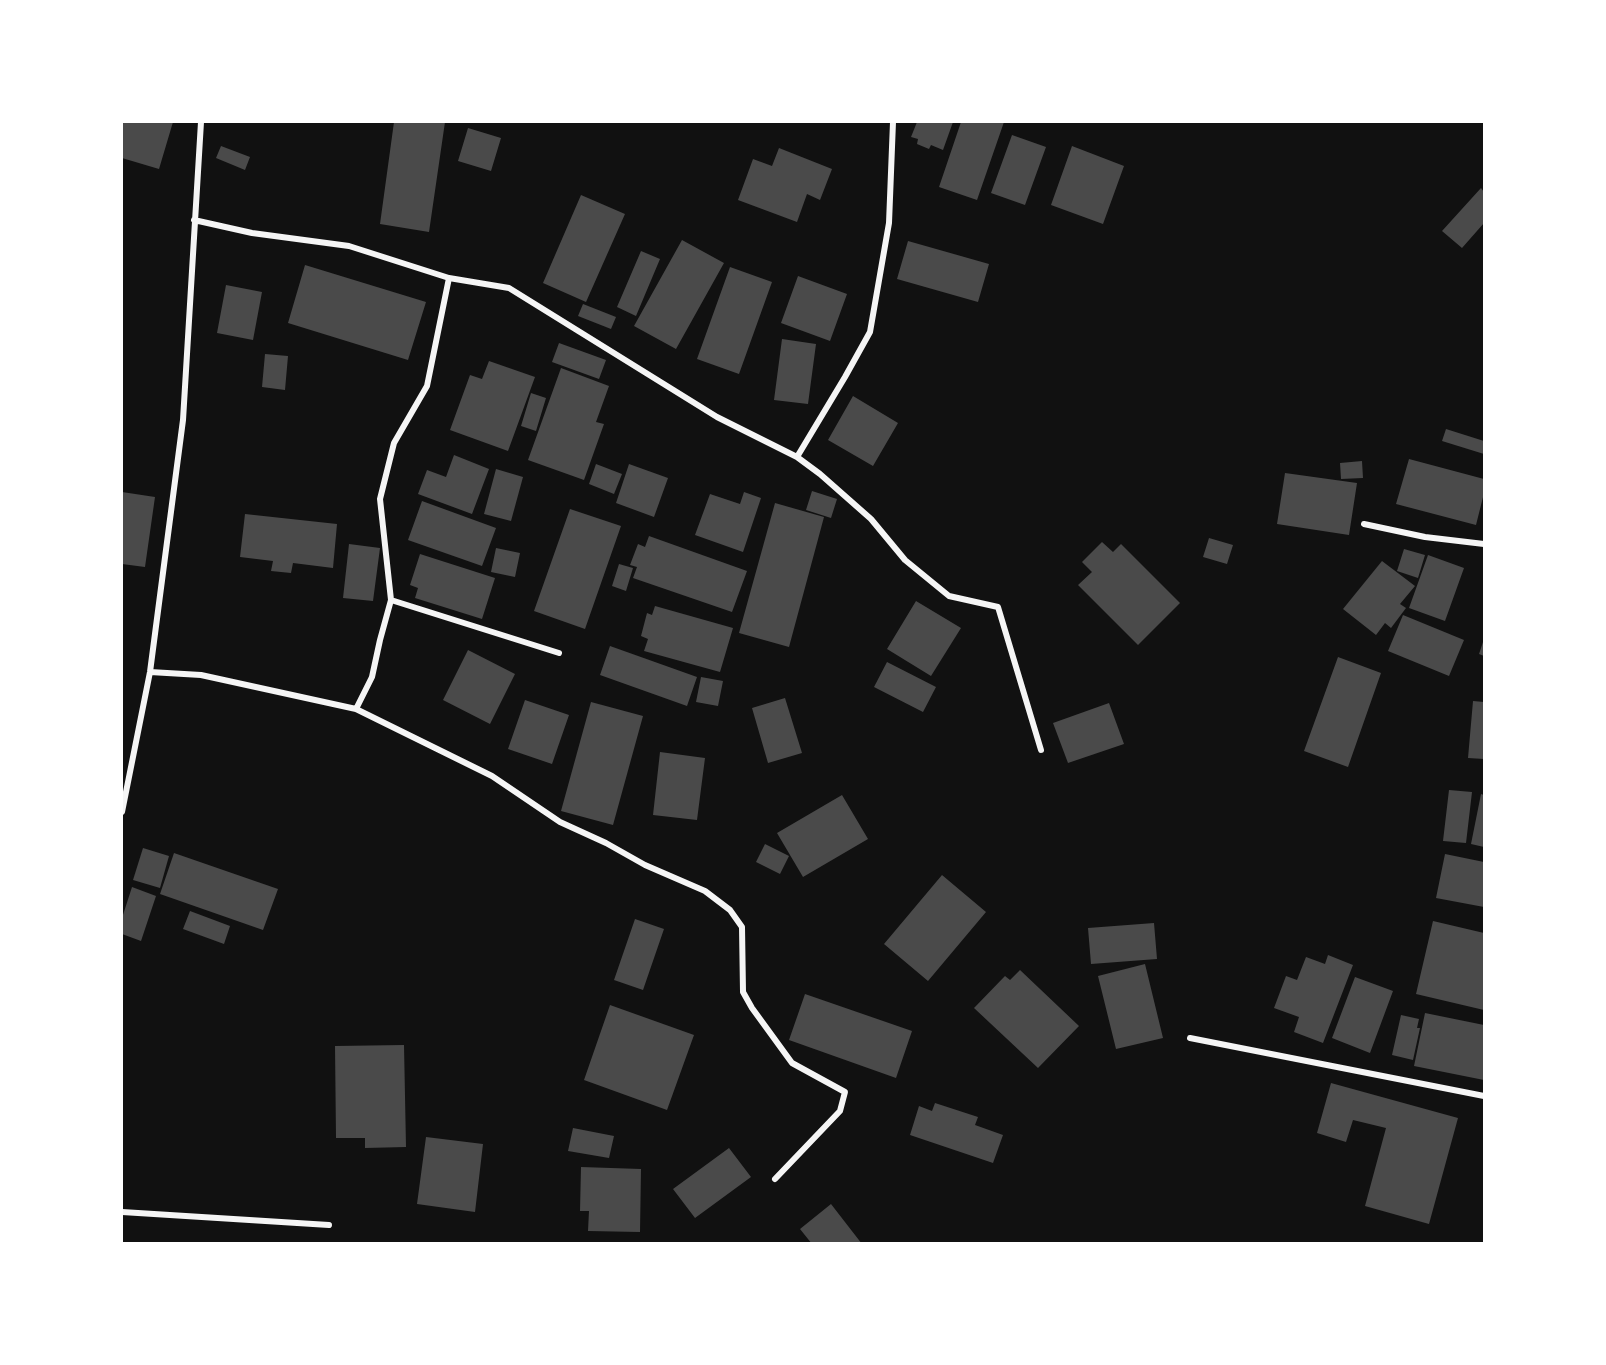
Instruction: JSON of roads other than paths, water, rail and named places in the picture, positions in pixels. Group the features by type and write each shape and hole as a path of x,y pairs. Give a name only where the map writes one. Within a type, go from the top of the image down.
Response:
{"street":[{"path":"122,812 150,672 183,420 201,122"},
{"path":"797,457 846,377 870,332 889,223 893,122"},
{"path":"194,220 252,233 349,246 449,278 509,288 717,417 797,457 871,519 905,560 949,596 998,607 1041,750"},
{"path":"356,709 372,677 391,600 380,499 394,443 427,386 449,278"},
{"path":"1364,524 1425,537 1485,544"},
{"path":"391,600 559,653"},
{"path":"150,672 201,675 356,709 492,776 560,822 606,843 645,865 705,891 730,910 742,927 743,992 752,1008 792,1063 845,1092 840,1111 775,1179"},
{"path":"1190,1038 1485,1096"},
{"path":"122,1212 329,1225"}]}
